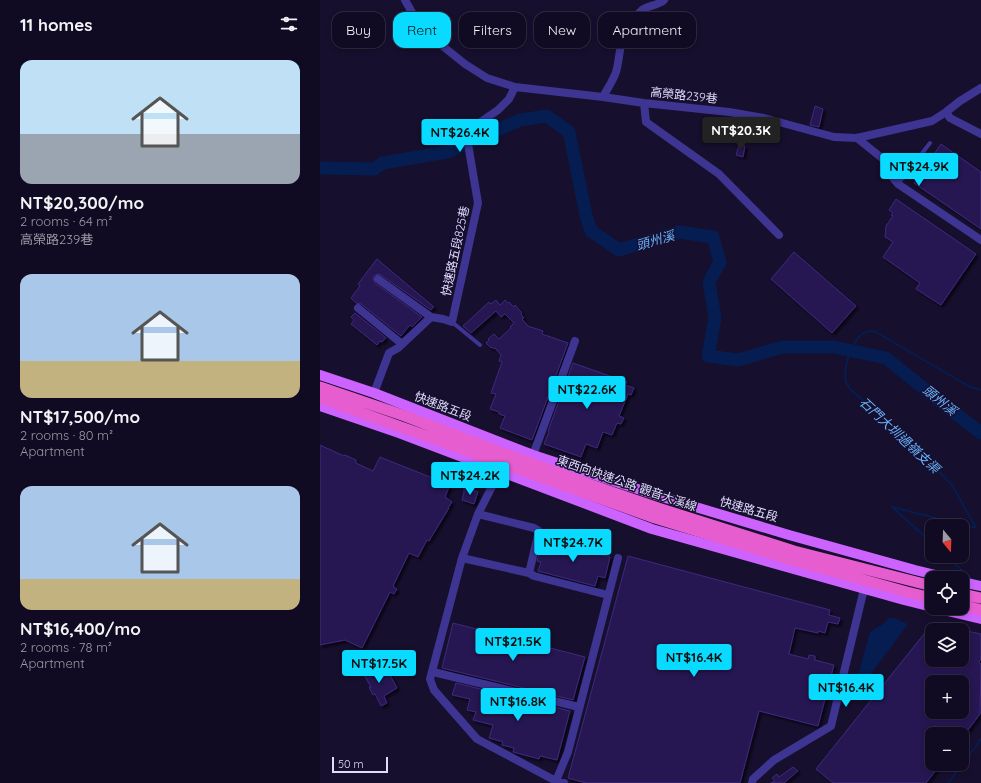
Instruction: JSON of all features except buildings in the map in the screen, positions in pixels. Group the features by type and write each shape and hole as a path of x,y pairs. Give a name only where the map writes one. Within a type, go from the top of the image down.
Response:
{"highway":[{"name":"東西向快速公路 觀音大溪線","path":"320,387 405,416 591,485 658,508 794,551 925,584"},
{"name":"東西向快速公路 觀音大溪線","path":"320,398 655,518 795,561 925,596"},
{"path":"969,595 981,598"},
{"path":"969,607 981,610"}],"main road":[{"name":"快速路五段","path":"320,375 374,393 533,455 659,496 789,535 925,573"},
{"path":"320,406 399,433 652,529 925,605"},
{"path":"969,583 981,586"},
{"path":"965,615 981,619"}],"street":[{"name":"高榮路239巷","path":"405,0 418,23 430,36 465,64 487,78 515,87 729,112 764,118 834,137 857,138 932,121 981,88"},
{"path":"603,97 615,73 622,43 633,20 643,9 661,3 664,0"},
{"name":"快速路五段825巷","path":"452,322 478,203 466,132 498,110 509,99 515,87"},
{"path":"644,103 646,122 719,174 779,235"},
{"path":"946,112 950,118 981,134"},
{"path":"857,138 883,159 893,178 898,184 981,240"},
{"path":"378,279 430,317 452,322"},
{"path":"358,308 402,344"},
{"path":"374,393 390,353 398,348 430,317"},
{"path":"533,455 576,341"},
{"path":"500,471 478,514 462,558 430,679 434,690 477,739 560,782 618,558"},
{"path":"478,514 534,528 539,531 529,573"},
{"path":"462,558 529,573 534,576 608,595"},
{"path":"752,783 753,779 774,760 831,726 864,589"},
{"path":"433,672 579,707"}],"lane":[{"path":"898,184 930,143"},
{"path":"452,322 480,345"}],"water":[{"path":"889,618 895,618 908,624 858,691 854,690 870,632 883,624"}],"waterway":[{"name":"頭州溪","path":"320,168 374,169 383,163 447,152 520,120 547,116 569,132 586,215 591,231 619,250 679,232 713,237 720,262 709,282 715,318 708,356 738,360 783,347 834,347 886,358 981,433"},
{"name":"石門大圳過嶺支渠","path":"969,526 976,528 952,485 893,425 851,390 845,377 847,363 851,349 858,338 865,332 874,331 970,387 981,390"},
{"name":"石門大圳過嶺支渠","path":"925,537 892,507 940,519"},
{"name":"石門大圳過嶺支渠","path":"954,563 973,580"},
{"name":"石門大圳過嶺支渠","path":"948,783 981,739"}]}
